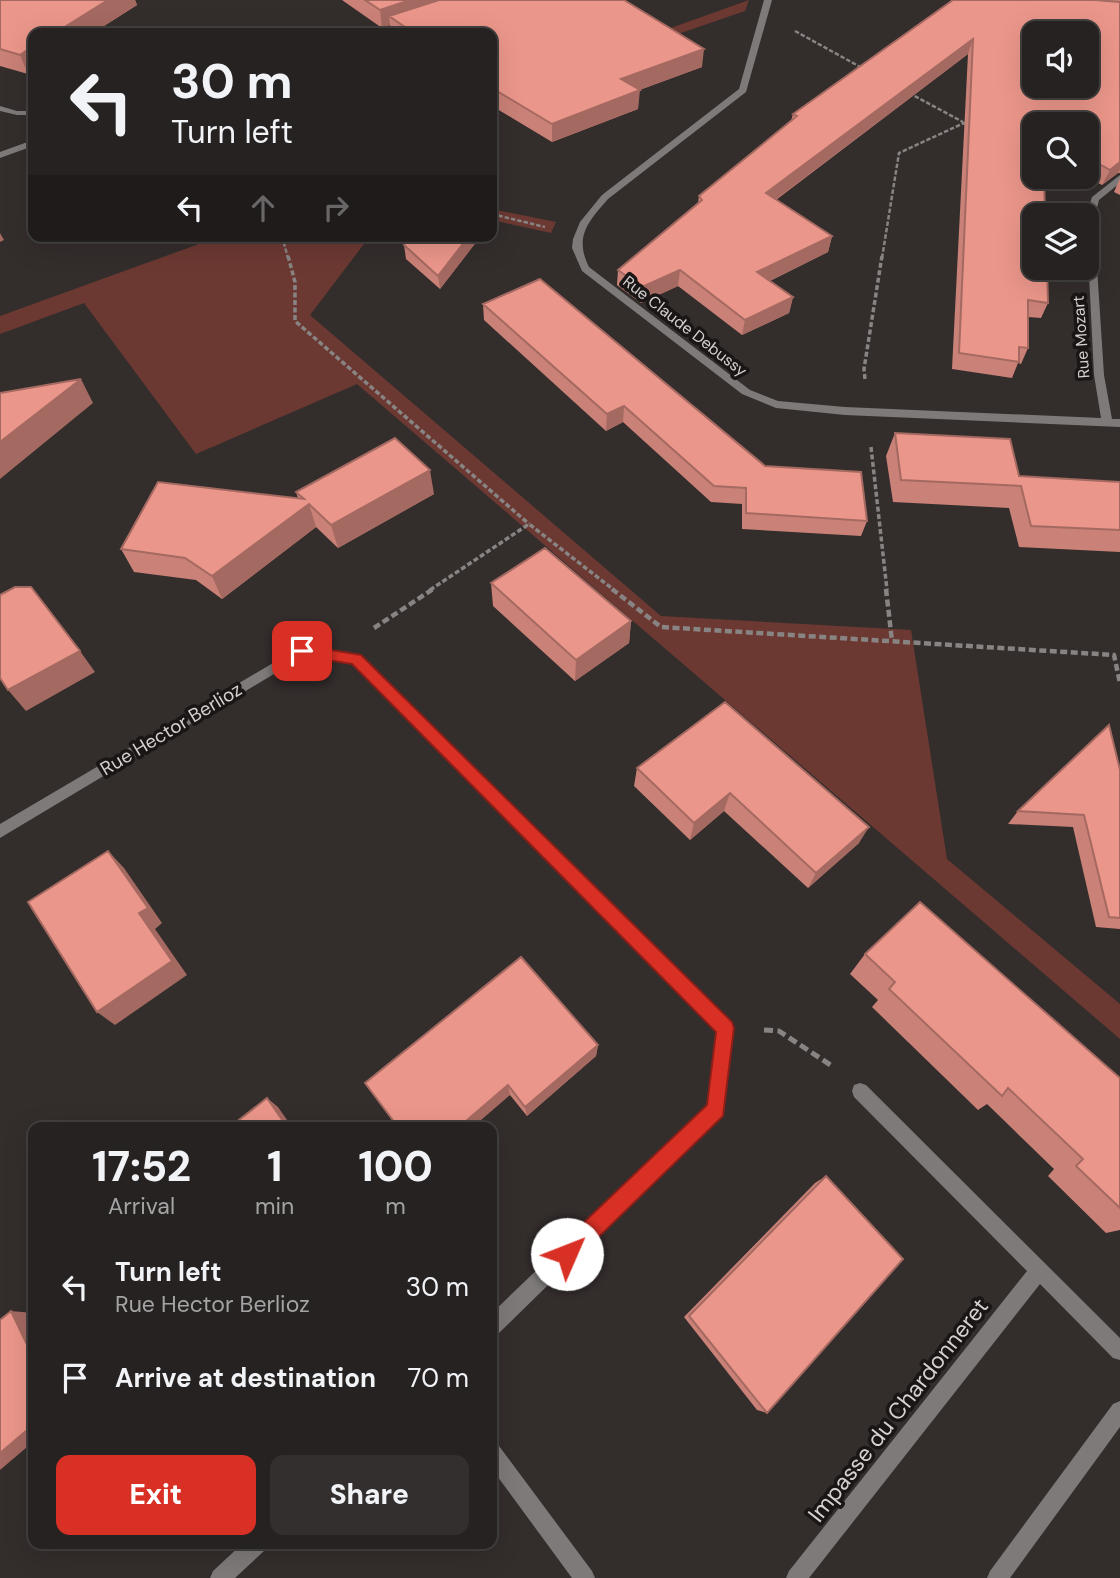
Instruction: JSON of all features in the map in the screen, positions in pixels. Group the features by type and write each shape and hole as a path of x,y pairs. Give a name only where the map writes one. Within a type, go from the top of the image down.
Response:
{"street":[{"path":"577,235 589,214 605,197 743,90 768,0"},
{"path":"394,28 416,21"},
{"path":"0,108 28,113"},
{"path":"0,155 28,145"},
{"name":"Rue Mozart","path":"1107,422 1099,375 1089,221 1096,199 1120,178"},
{"name":"Rue Claude Debussy","path":"577,235 576,255 585,269 746,393 776,404 867,411 1120,422"},
{"name":"Rue Hector Berlioz","path":"0,832 302,651 356,659 725,1028"},
{"path":"497,1320 716,1110 725,1028"},
{"path":"860,1091 1038,1272 1120,1351"},
{"name":"Impasse du Chardonneret","path":"796,1578 1038,1272"},
{"path":"997,1578 1120,1411"},
{"path":"497,1460 585,1578"},
{"path":"220,1578 252,1549"}],"path":[{"path":"764,15 870,72"},
{"path":"905,91 975,129"},
{"path":"892,641 864,369 900,153 964,123"},
{"path":"497,215 577,235"},
{"path":"284,242 295,282 295,321 529,524 661,627 1114,655 1120,683"},
{"path":"332,656 529,524"},
{"path":"725,1028 779,1031 838,1070 860,1091"}],"shaded area":[{"path":"749,0 745,11 497,96 497,90"},
{"path":"497,210 556,222 551,233 497,221"},
{"path":"204,242 365,242 310,315 661,616 911,630 947,859 1120,1004 1120,1039 357,384 196,454 84,303 0,334 0,316"}],"building":[{"path":"0,0 108,0 63,28 28,28 28,49 20,55 0,49"},
{"path":"365,0 410,0 380,10"},
{"path":"439,0 624,0 704,49 621,79 640,90 552,124 497,91 497,28 406,28 389,16"},
{"path":"953,0 1120,2 1120,162 1110,170 1099,164 1099,112 1022,112 1022,189 1044,189 1045,203 1022,203 1022,280 1047,280 1048,303 1028,300 1028,348 1019,347 1019,362 959,353 973,39 766,193 832,236 757,272 793,297 745,320 680,270 642,287 618,270 702,200 699,196 797,116 793,114"},
{"path":"406,242 464,242 438,276 404,245"},
{"path":"540,279 765,466 861,472 867,521 746,513 746,488 714,486 624,406 607,414 483,304"},
{"path":"81,379 0,442 0,393"},
{"path":"895,433 1010,439 1019,476 1120,482 1120,530 1031,526 1021,486 901,480"},
{"path":"395,438 430,470 331,525 309,504 212,576 185,558 121,549 158,482 304,499 296,492"},
{"path":"545,548 631,621 576,660 491,583"},
{"path":"15,587 31,587 80,651 8,690 0,678 0,595"},
{"path":"725,702 869,827 816,873 730,793 694,823 637,768"},
{"path":"1109,725 1120,770 1120,918 1109,917 1084,815 1018,811"},
{"path":"108,851 148,908 139,913 172,961 97,1012 28,902"},
{"path":"920,902 1120,1078 1120,1208 1076,1166 1083,1159 1008,1088 1002,1096 889,989 895,982 865,954"},
{"path":"521,957 598,1045 525,1107 508,1085 465,1122 394,1122 365,1083"},
{"path":"267,1098 284,1122 236,1122"},
{"path":"826,1176 903,1259 767,1413 689,1316"},
{"path":"11,1311 28,1347 28,1429 0,1453 0,1320"}],"route":[{"path":"302,651 356,659 725,1028 716,1110 567,1254"}]}
